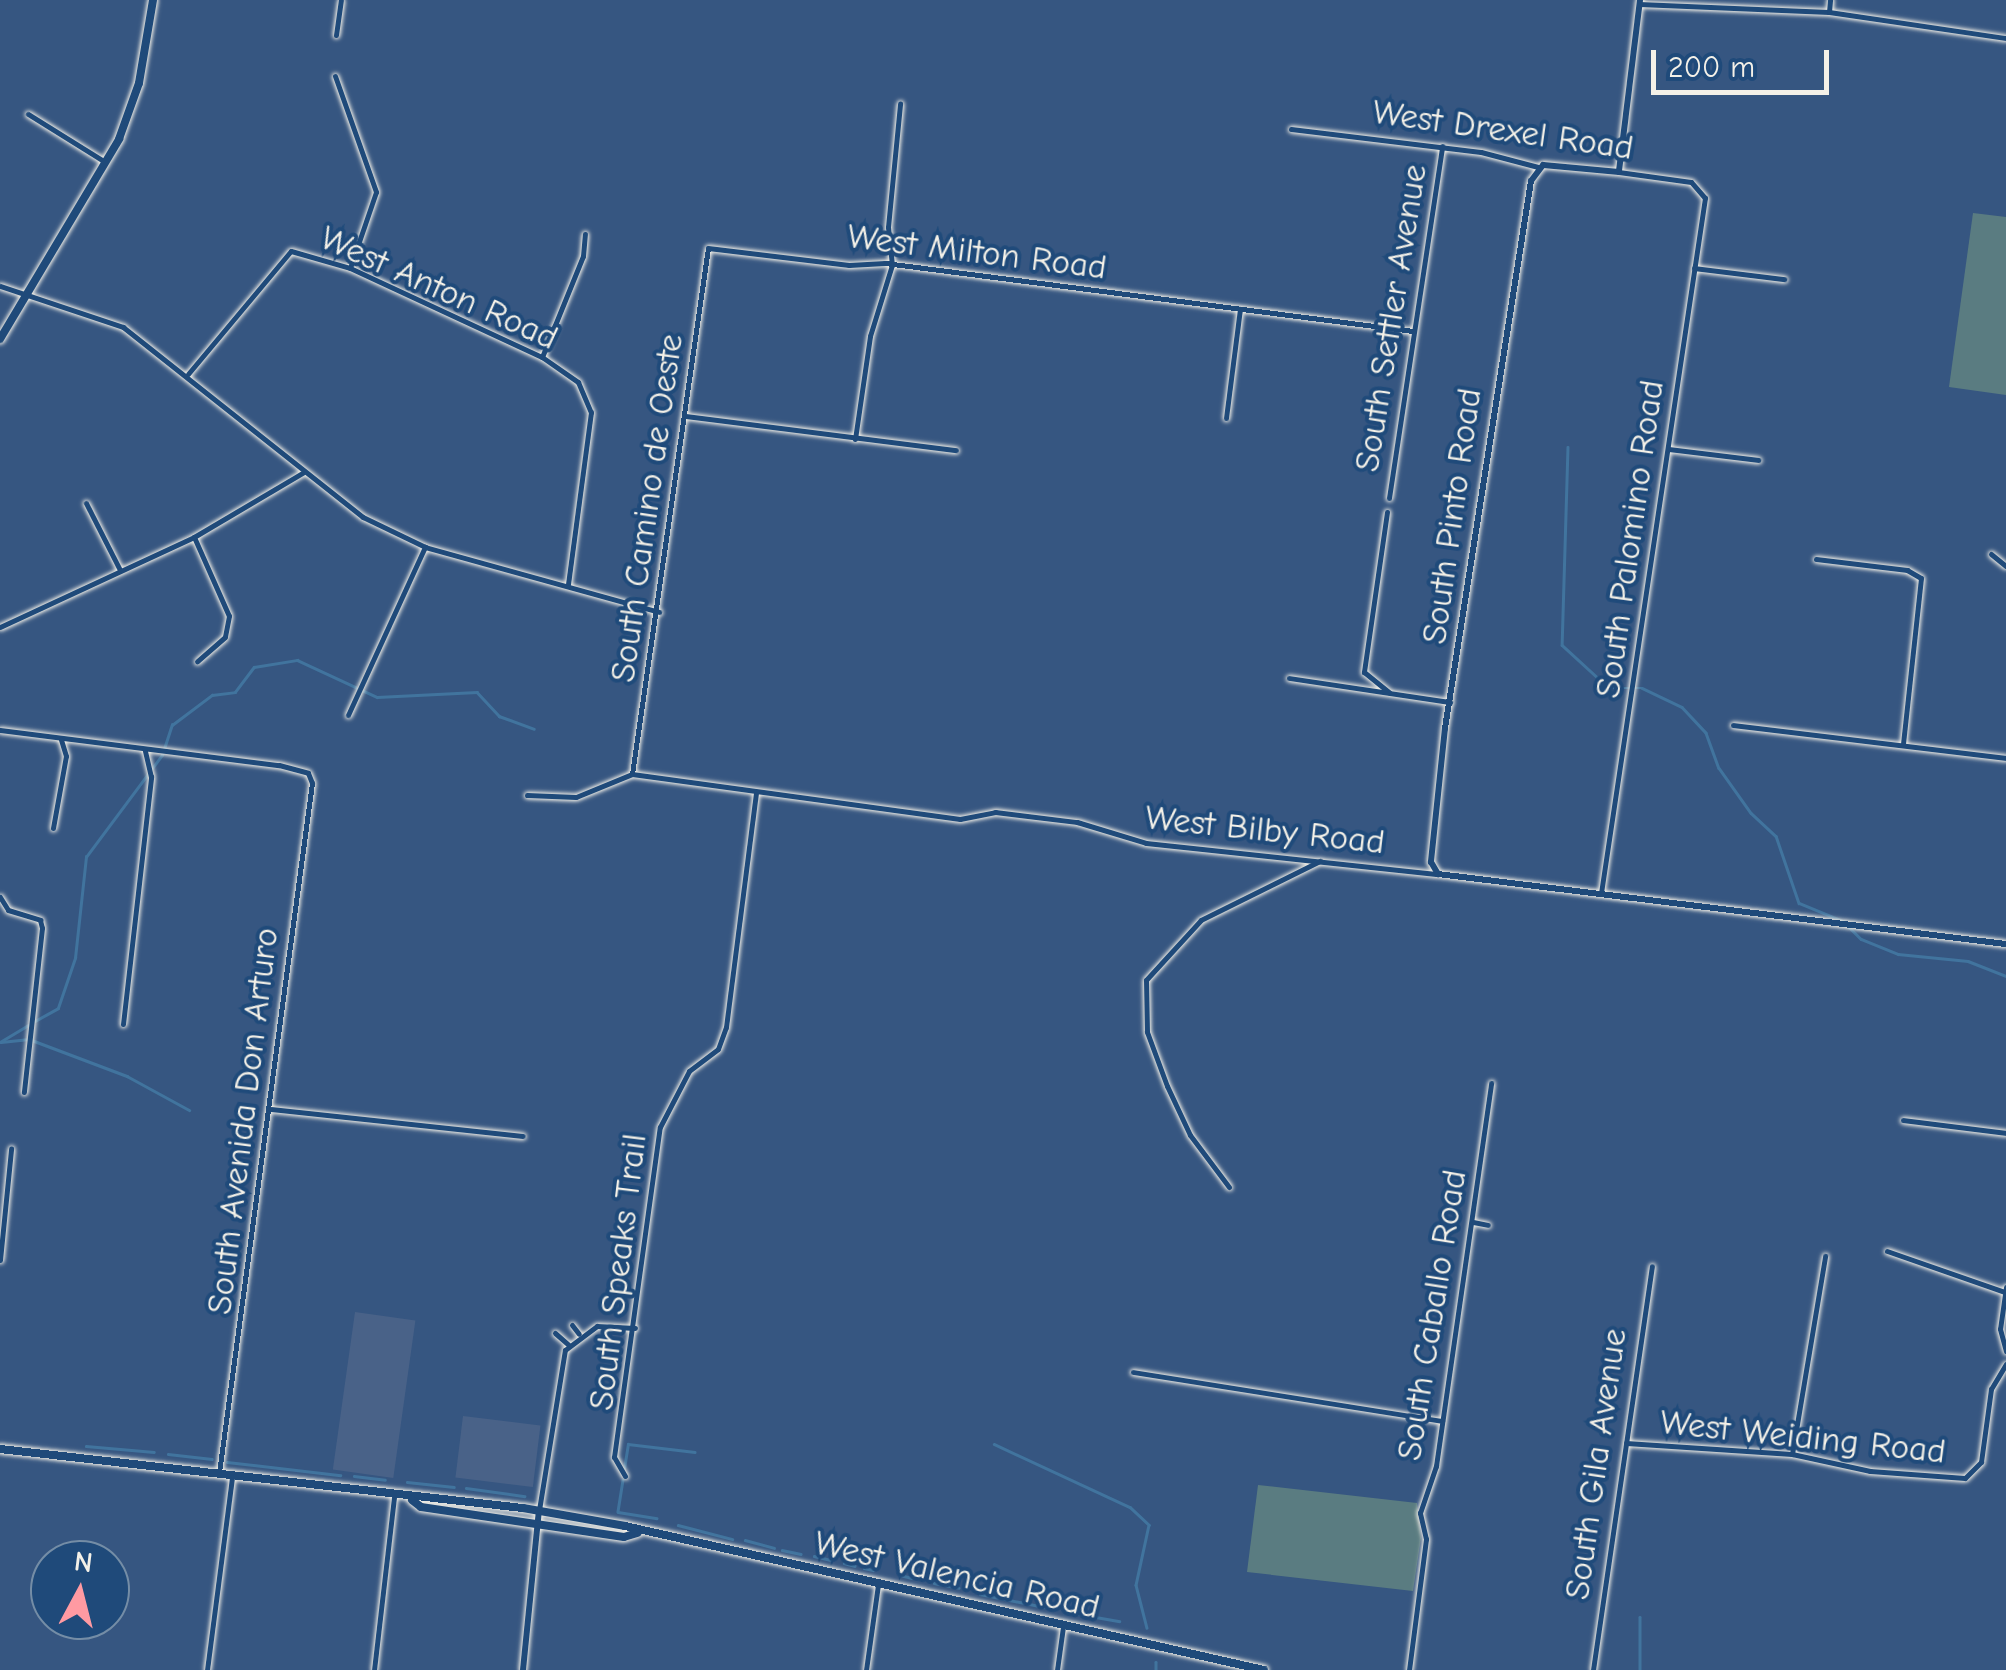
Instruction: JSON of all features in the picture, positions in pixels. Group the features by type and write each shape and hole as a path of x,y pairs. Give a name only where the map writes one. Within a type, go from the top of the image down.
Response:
{"main road":[{"path":"0,340 108,163 139,83 153,0"},
{"name":"West Valencia Road","path":"0,1449 394,1497 412,1500 422,1507 539,1516 624,1537 638,1533 1229,1666 1264,1670"}],"street":[{"path":"336,35 341,0"},
{"path":"1830,0 1830,12"},
{"path":"1619,172 1640,2 1830,12 2006,38"},
{"path":"334,76 374,179 372,213 350,268"},
{"path":"855,439 870,336 892,265 888,227 900,104"},
{"path":"28,114 108,163"},
{"name":"West Drexel Road","path":"1291,129 1442,146 1538,167 1691,182 1704,192"},
{"name":"South Settler Avenue","path":"1389,498 1442,146"},
{"name":"South Pinto Road","path":"1438,874 1429,846 1520,232 1538,167"},
{"name":"South Palomino Road","path":"1602,893 1704,192"},
{"path":"542,358 583,256 585,234"},
{"name":"West Milton Road","path":"708,248 892,265 1412,331"},
{"name":"South Camino de Oeste","path":"632,774 708,248"},
{"name":"West Anton Road","path":"188,374 278,259 307,252 350,268 542,358 578,382 591,412 568,584"},
{"path":"1694,268 1784,279"},
{"path":"0,286 123,328 188,374 363,517 424,547 658,612"},
{"path":"1226,418 1240,309"},
{"path":"686,416 956,450"},
{"path":"1668,449 1758,460"},
{"path":"0,627 194,537 304,472"},
{"path":"86,503 120,570"},
{"name":"South Settler Avenue","path":"1387,512 1364,672 1390,693"},
{"path":"194,537 229,616 225,637 198,661"},
{"path":"348,715 424,547"},
{"path":"1991,554 2006,566"},
{"path":"1816,559 1907,570 1921,578 1903,744"},
{"path":"1289,678 1450,702"},
{"path":"1733,725 2006,758"},
{"path":"0,730 142,748 151,777 123,1024"},
{"path":"53,828 66,756 59,738"},
{"name":"South Avenida Don Arturo","path":"142,748 308,773 313,792 219,1476"},
{"path":"527,795 576,797 632,774"},
{"name":"West Bilby Road","path":"632,774 960,819 995,812 1077,822 1132,841 1602,893 2006,944"},
{"name":"South Speaks Trail","path":"625,1476 614,1457 660,1127 680,1084 718,1048 726,1028 756,792"},
{"path":"1229,1187 1190,1135 1167,1086 1147,1032 1146,980 1201,920 1320,861"},
{"path":"0,898 8,910 40,920 42,928 24,1092"},
{"name":"South Caballo Road","path":"1408,1670 1426,1539 1420,1512 1436,1466 1491,1084"},
{"path":"271,1108 523,1136"},
{"path":"1902,1120 2006,1133"},
{"path":"0,1260 11,1149"},
{"path":"1474,1222 1488,1225"},
{"path":"1887,1251 2006,1290 2000,1328 2006,1352"},
{"path":"1792,1454 1825,1256"},
{"name":"South Gila Avenue","path":"1593,1670 1650,1265"},
{"path":"572,1325 579,1334"},
{"path":"523,1670 560,1362 579,1334 597,1326 635,1328"},
{"path":"555,1333 568,1345"},
{"name":"West Weiding Road","path":"1626,1443 1792,1454 1879,1472 1974,1475 1991,1388 2006,1364"},
{"path":"1133,1372 1257,1397 1442,1421"},
{"path":"207,1670 232,1477"},
{"path":"374,1670 394,1497"},
{"path":"866,1670 878,1585"},
{"path":"1057,1670 1063,1627"}],"shaded area":[{"path":"355,1312 415,1320 393,1478 333,1469"},
{"path":"463,1416 540,1426 533,1487 455,1478"}],"green space":[{"path":"1973,213 2006,217 2006,395 1949,387"},
{"path":"1258,1485 1417,1503 1421,1538 1413,1591 1247,1572"}],"waterway":[{"path":"1568,447 1562,645 1609,688 1642,688 1682,707 1706,733 1719,768 1751,813 1776,836 1799,903 1843,921"},
{"path":"35,1021 58,1008 75,958 86,857 162,755 172,725 212,695 235,692 254,667 297,660 377,697 477,692 499,716 534,729"},
{"path":"1849,927 1861,939 1898,954 1968,961 2006,976"},
{"path":"0,1042 28,1025"},
{"path":"1,1042 29,1039 127,1076 189,1110"},
{"path":"624,1469 628,1444 695,1452"},
{"path":"994,1444 1130,1507 1149,1525 1136,1585 1147,1628"},
{"path":"86,1446 154,1452"},
{"path":"168,1454 212,1459"},
{"path":"227,1462 340,1475"},
{"path":"354,1476 385,1480"},
{"path":"623,1480 618,1512 657,1518"},
{"path":"407,1482 454,1487"},
{"path":"466,1488 524,1496"},
{"path":"678,1525 732,1539"},
{"path":"745,1540 774,1548"},
{"path":"782,1550 801,1554"},
{"path":"814,1556 831,1560"},
{"path":"844,1563 855,1566"},
{"path":"864,1568 873,1570"},
{"path":"900,1575 912,1578"},
{"path":"934,1583 959,1588"},
{"path":"980,1594 1044,1607"},
{"path":"1073,1613 1119,1621"},
{"path":"1640,1617 1640,1670"},
{"path":"1156,1662 1156,1670"}]}
